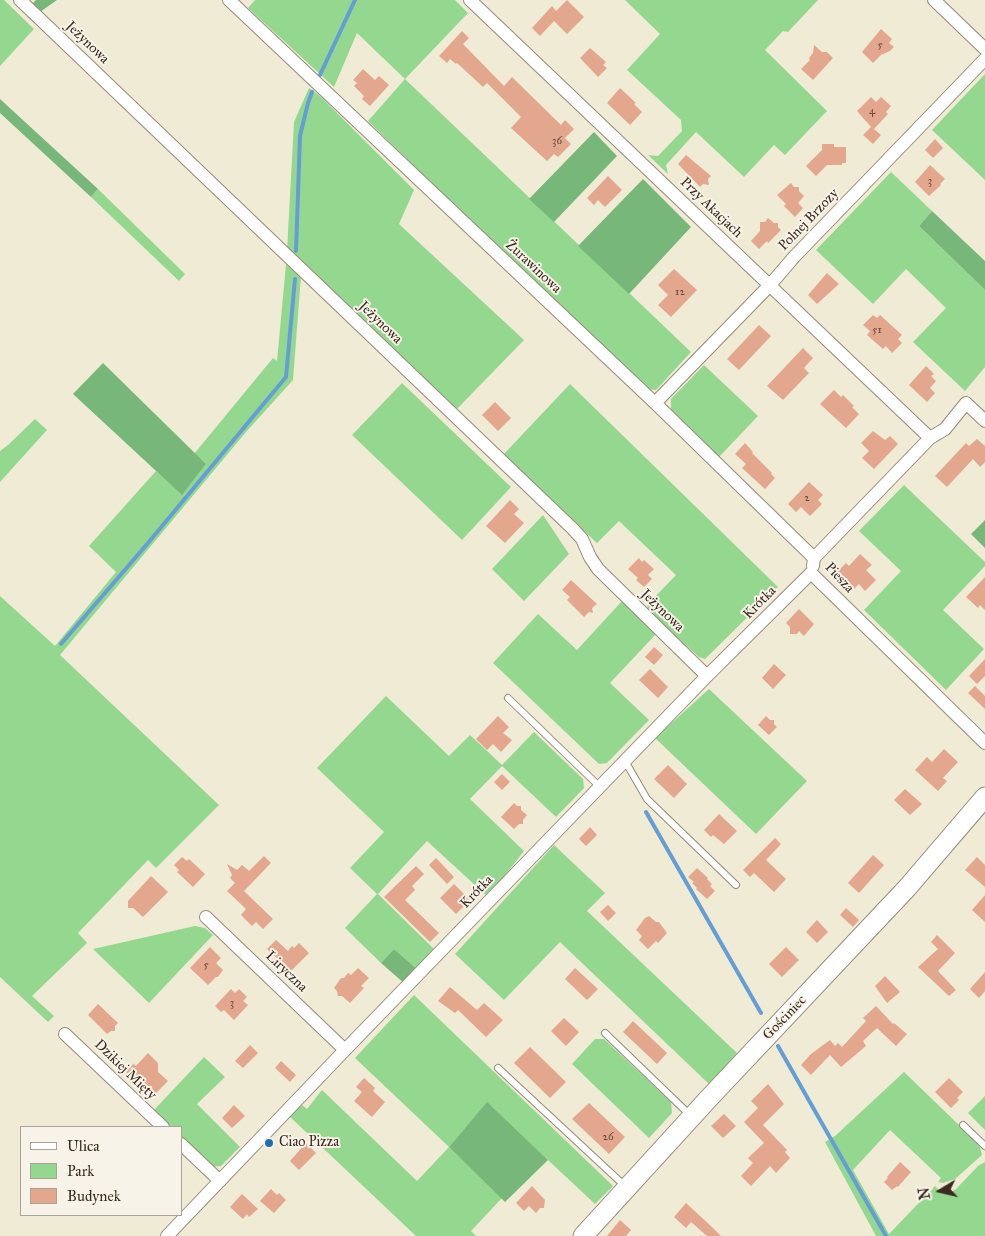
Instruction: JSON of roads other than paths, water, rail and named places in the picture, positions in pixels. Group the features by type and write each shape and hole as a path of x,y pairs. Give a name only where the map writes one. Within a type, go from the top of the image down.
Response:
{"street":[{"name":"Jeżynowa","path":"20,0 574,528 598,569 707,676"},
{"name":"Żurawinowa","path":"229,0 655,403 814,558"},
{"name":"Przy Akacjach","path":"470,0 930,438"},
{"path":"934,0 985,49"},
{"name":"Polnej Brzozy","path":"655,403 985,59"},
{"name":"Piesza","path":"985,421 966,403 945,429 930,438 814,558 811,573 985,743"},
{"name":"Krótka","path":"167,1236 707,676 811,573"},
{"name":"Gościniec","path":"583,1236 907,888 985,797"},
{"name":"Liryczna","path":"206,917 345,1050"},
{"name":"Dzikiej Mięty","path":"65,1034 162,1126"},
{"path":"182,1145 220,1181"}],"lane":[{"path":"508,698 600,787"},
{"path":"625,761 647,799 736,885"},
{"path":"605,1033 692,1117"},
{"path":"498,1068 626,1188"},
{"path":"963,1125 985,1146"}],"waterway":[{"path":"319,77 355,0"},
{"path":"296,251 300,136 312,92"},
{"path":"61,644 286,377 295,279"},
{"path":"646,812 761,1013"},
{"path":"778,1046 886,1236"}],"place":[{"name":"Ciao Pizza","path":"269,1143"}]}
